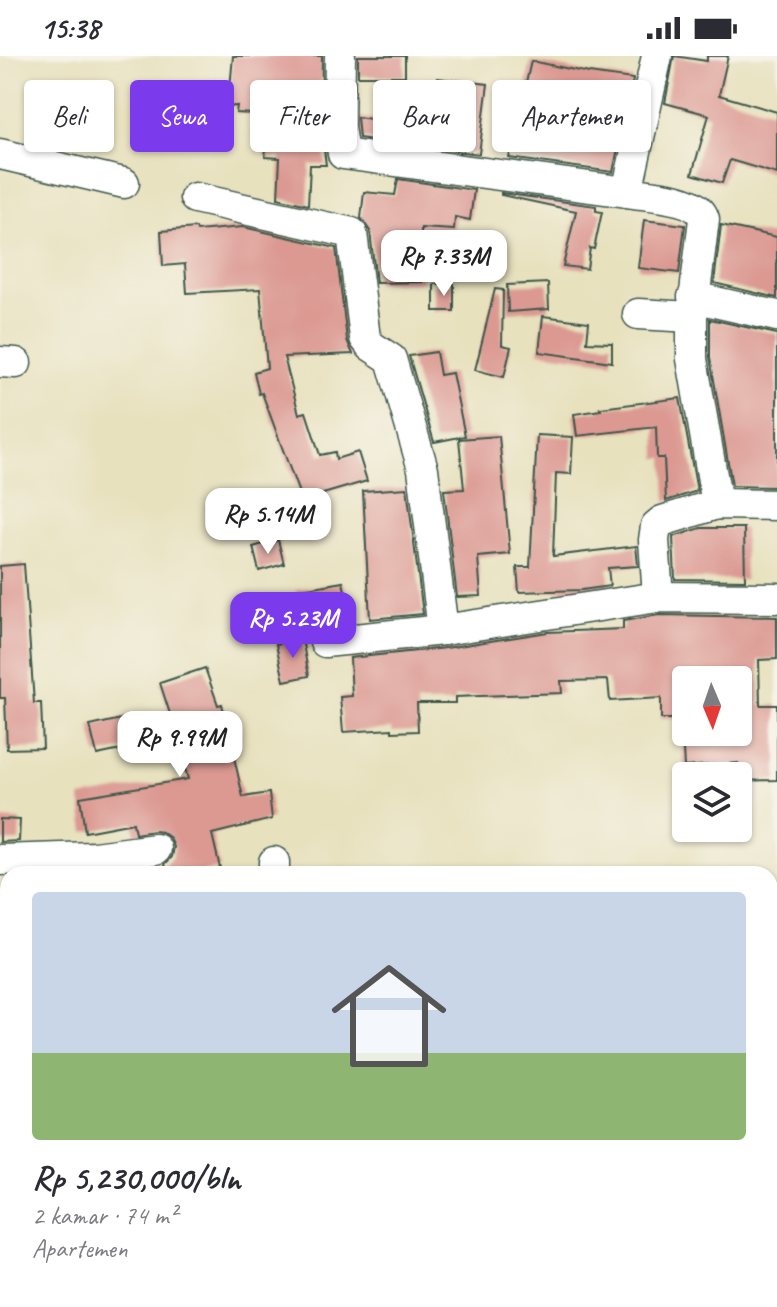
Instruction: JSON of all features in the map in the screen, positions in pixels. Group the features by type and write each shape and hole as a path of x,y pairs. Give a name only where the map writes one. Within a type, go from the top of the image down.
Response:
{"street":[{"path":"340,56 339,127 343,154 627,192 676,200 696,205 702,210 704,219 693,307 692,359 717,504"},
{"path":"627,192 657,56"},
{"path":"0,154 124,183"},
{"path":"195,198 352,233 365,338 391,359 423,469 443,630"},
{"path":"638,314 693,307 777,316"},
{"path":"658,597 656,526 675,516 717,504 777,505"},
{"path":"325,642 443,630 658,597 777,598"},
{"path":"0,860 94,857 156,849"}],"building":[{"path":"233,56 322,56 322,80 250,80 250,114 236,113 234,80 231,80"},
{"path":"358,56 405,56 405,76 358,76"},
{"path":"674,56 707,61 707,56 728,56 719,95 777,112 777,174 730,160 722,183 692,174 709,115 665,103"},
{"path":"531,61 633,79 633,80 527,80"},
{"path":"476,83 488,84 479,154 464,152 476,152"},
{"path":"357,117 373,119 373,140 359,138"},
{"path":"265,152 324,152 326,165 310,165 308,205 278,198 280,158 265,157"},
{"path":"510,152 617,152 613,172 509,158"},
{"path":"398,179 474,190 470,220 455,217 454,230 421,228 422,282 376,283 370,231 361,218 364,192 395,195"},
{"path":"501,193 596,206 596,211 602,212 594,249 590,248 587,269 563,266 576,211"},
{"path":"644,220 685,225 679,273 638,268"},
{"path":"721,225 777,237 777,298 714,283"},
{"path":"243,227 336,248 347,340 353,354 284,357 299,414 306,412 320,455 335,452 336,459 358,452 367,481 323,494 329,522 302,528 295,497 300,496 262,393 259,394 254,372 267,368 260,289 187,293 185,264 163,266 161,231"},
{"path":"548,283 549,309 508,312 507,285"},
{"path":"434,284 454,284 454,311 434,311"},
{"path":"495,289 503,290 502,345 511,347 504,377 475,370"},
{"path":"543,316 589,322 587,342 612,343 612,362 539,352"},
{"path":"710,319 777,334 777,487 732,486 710,357"},
{"path":"436,352 440,375 452,373 465,436 434,442 409,356"},
{"path":"680,398 697,491 666,501 664,458 657,458 656,427 577,436 574,414"},
{"path":"537,435 573,437 571,474 556,473 553,556 636,546 638,566 608,568 610,586 519,592 517,567 530,567"},
{"path":"499,436 510,554 478,557 481,596 457,597 444,490 464,489 459,439"},
{"path":"407,488 423,614 370,619 363,491"},
{"path":"701,528 744,528 745,580 675,579 673,537"},
{"path":"278,540 284,564 259,571 253,547"},
{"path":"24,564 34,703 41,703 43,748 7,749 5,698 0,698 0,566"},
{"path":"343,582 352,621 322,624 305,638 296,590"},
{"path":"659,615 777,617 777,659 759,660 760,705 777,705 777,780 752,781 752,762 684,762 683,746 752,746 752,666 672,666 672,719 661,719 661,698 610,701 608,680 561,681 562,693 455,697 455,703 417,703 418,731 343,732 340,697 352,696 350,658 446,648 548,632 623,629 623,621"},
{"path":"302,639 309,676 284,681 276,644"},
{"path":"205,668 218,705 222,704 243,797 269,793 272,819 212,834 220,866 165,866 174,847 170,838 154,831 135,834 133,823 85,832 80,797 188,779 177,738 97,755 90,726 130,717 132,726 171,717 160,683"},
{"path":"0,819 20,820 19,841 0,842"}]}
